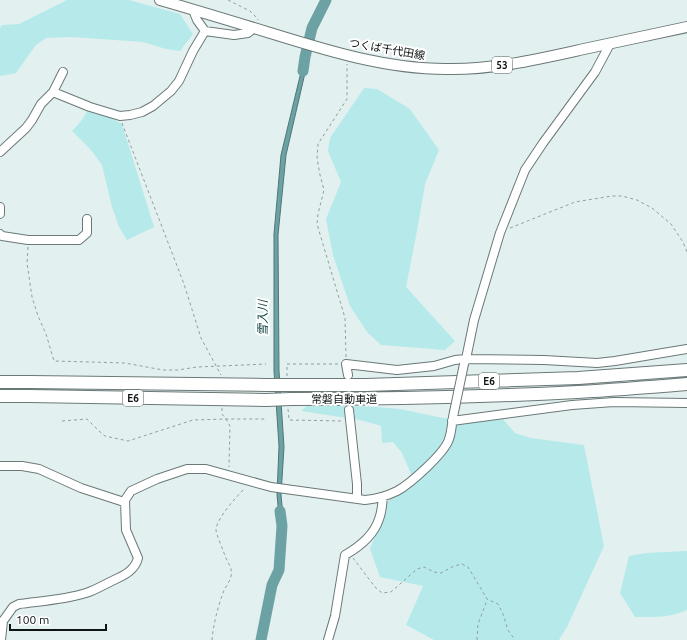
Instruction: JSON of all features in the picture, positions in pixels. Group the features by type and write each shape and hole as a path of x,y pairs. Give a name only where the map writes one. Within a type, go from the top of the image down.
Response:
{"highway":[{"name":"常磐自動車道","path":"0,382 366,385 570,378 687,370"},
{"name":"常磐自動車道","path":"0,396 266,400 364,399 579,392 687,384"}],"main road":[{"name":"つくば千代田線","path":"160,0 316,47 366,60 408,67 447,69 481,68 542,59 687,27"}],"street":[{"path":"193,10 205,31 234,35 248,33 254,28"},
{"path":"53,92 90,108 120,116 142,112 153,106 171,91 179,81 205,31"},
{"path":"0,640 1,625 13,607 19,604 88,593 127,573 133,568 138,558 126,530 124,502 131,491 157,479 188,469 206,468 229,476 271,487 374,500 398,490 432,462 449,440 474,320 500,233 525,170 595,72 610,44"},
{"path":"0,152 26,128 41,104 53,92 63,72"},
{"path":"0,207 0,214"},
{"path":"0,234 2,236 28,240 79,240 87,233 87,219"},
{"path":"348,376 346,364 397,370 434,366 455,360 465,362 544,360 597,363 687,349"},
{"path":"452,421 572,405 614,402 687,403"},
{"path":"349,410 357,484 357,499"},
{"path":"0,466 22,466 39,469 81,488 124,502"},
{"path":"328,640 335,616 345,555 350,553 368,538 374,530 379,519 384,497"}],"path":[{"path":"228,0 250,11 258,19 254,28"},
{"path":"346,364 345,318 317,224 324,190 317,158 318,144 347,99 348,55"},
{"path":"120,116 184,284 201,338 221,376"},
{"path":"500,233 575,202 612,196 622,196 637,200 652,208 671,224 683,242 687,252"},
{"path":"28,240 28,263 32,297 46,334 54,361 125,363 163,370 266,364"},
{"path":"222,408 222,414 230,426 229,476"},
{"path":"62,421 87,419 105,436 128,441 192,420 267,419"},
{"path":"212,640 212,632 219,603 225,587 231,578 232,569 224,554 216,530 219,520 230,504 251,482"},
{"path":"350,553 375,587 382,593 391,592 417,569 424,567 434,572 441,572 462,564 468,567 487,599 498,604 508,630 515,640"},
{"path":"477,640 478,624 487,599"}],"shaded area":[{"path":"67,0 129,0 180,14 193,34 180,51 166,49 143,42 72,37 46,38 36,45 16,73 0,76 0,28 2,25 19,24"},
{"path":"303,57 307,57 305,73 286,155 278,235 279,371 284,447 281,495 284,526 280,526 277,495 279,446 274,371 274,234 281,155 301,72"},
{"path":"364,88 377,89 410,109 439,150 425,184 406,287 455,341 445,350 381,345 367,332 350,306 333,255 326,219 341,182 328,151 330,138"},
{"path":"90,107 122,124 154,227 127,240 119,227 112,207 102,165 91,150 72,131"},
{"path":"309,404 400,409 443,418 502,418 515,433 531,438 584,445 604,546 567,627 559,640 434,640 406,625 423,586 380,577 370,549 388,501 415,483 402,453 393,442 382,443 381,426 360,420 301,411"},
{"path":"687,551 687,610 668,616 635,617 620,593 629,556 646,553"}],"waterway":[{"name":"雪入川","path":"303,71 312,28 326,0"},
{"name":"雪入川","path":"261,640 272,585 279,570 282,526 280,511"}]}
